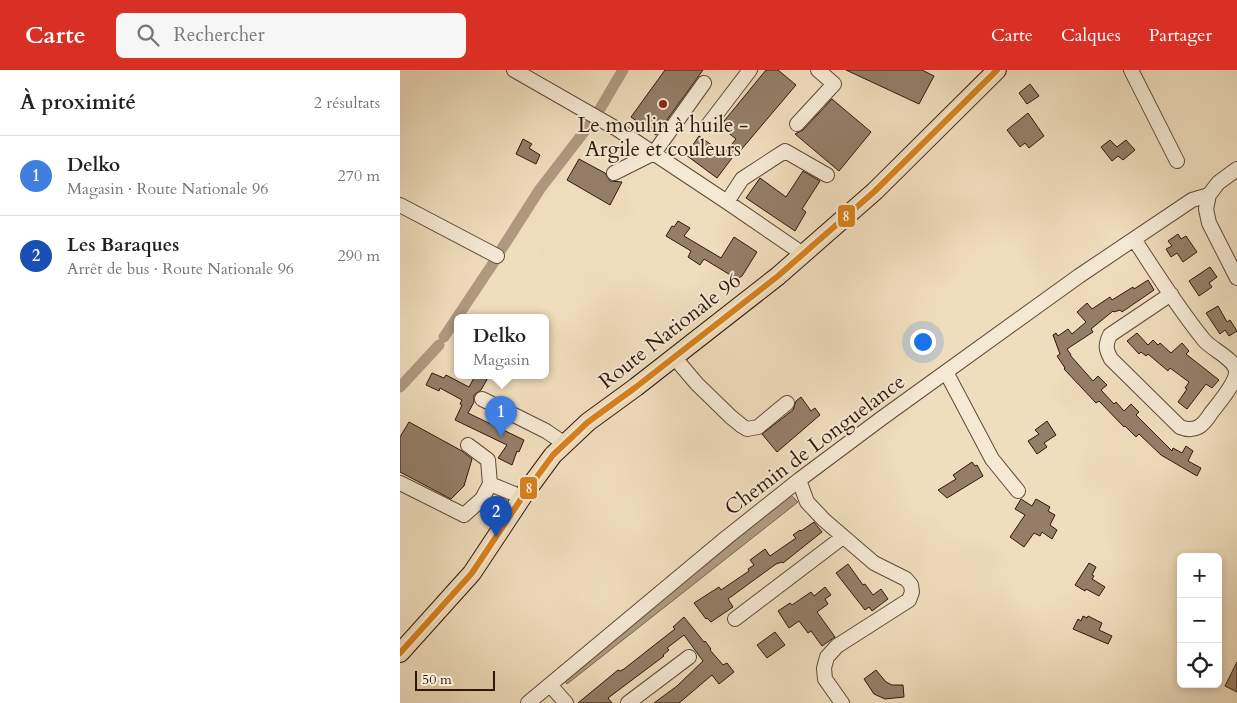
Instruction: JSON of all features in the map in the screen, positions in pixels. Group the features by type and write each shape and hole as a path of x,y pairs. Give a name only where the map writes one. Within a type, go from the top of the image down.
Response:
{"main road":[{"name":"Route Nationale 96","path":"400,653 472,573 522,497 553,455 588,422 778,276 875,191 997,70"}],"street":[{"path":"514,70 617,129 803,254"},
{"path":"708,125 750,70"},
{"path":"797,124 834,84 818,70"},
{"path":"1131,70 1177,161"},
{"path":"614,173 654,153 704,83"},
{"path":"728,202 742,179 785,151 827,175"},
{"name":"Chemin de Longuelance","path":"528,703 726,538 799,480 1079,276 1192,200 1209,195 1218,183 1237,169"},
{"path":"1209,195 1206,209 1209,223 1237,278"},
{"path":"400,206 497,256"},
{"path":"1134,239 1205,342 1234,364 1235,378 1204,423 1197,429 1189,430 1180,427 1111,359 1107,350 1106,342 1110,335 1171,294"},
{"path":"674,357 687,373 742,426 747,428 758,427 787,403"},
{"path":"946,372 992,459 1018,492"},
{"path":"482,399 546,431 565,444"},
{"path":"400,483 464,515 482,499 490,484 488,460 468,445"},
{"path":"799,480 807,502 843,537 874,563 906,579 911,585 912,592 909,600 836,646 827,657 824,668 825,679 842,703"},
{"path":"490,484 522,497"},
{"path":"734,619 843,537"},
{"path":"628,703 689,657"},
{"path":"550,685 566,703"}],"shaded area":[{"path":"791,495 798,502 567,684 564,680"}],"building":[{"path":"665,70 703,70 656,135 631,117"},
{"path":"766,70 778,70 796,85 740,151 738,150 717,178 686,155 699,136 724,154 736,139 720,126"},
{"path":"846,70 922,70 934,76 919,104"},
{"path":"1030,84 1039,96 1027,104 1019,93"},
{"path":"832,99 871,132 839,171 795,134 803,130"},
{"path":"1028,113 1044,136 1029,148 1025,143 1020,147 1007,130"},
{"path":"523,139 532,144 529,148 540,155 536,164 516,154"},
{"path":"1110,140 1117,147 1126,140 1135,150 1123,160 1118,156 1112,161 1101,147"},
{"path":"579,159 605,173 610,181 622,182 610,205 567,180"},
{"path":"803,171 820,181 802,209 806,212 795,231 746,198 760,178 786,197"},
{"path":"678,221 690,228 684,236 721,258 734,237 757,252 742,276 737,279 704,259 700,265 688,257 691,251 666,236 672,226 674,227"},
{"path":"1178,234 1181,239 1186,236 1197,252 1183,262 1177,253 1171,257 1166,249 1172,246 1168,241"},
{"path":"1210,267 1217,277 1209,283 1212,287 1199,296 1189,281"},
{"path":"1148,280 1154,290 1122,312 1120,310 1113,311 1091,329 1093,332 1067,349 1093,381 1098,376 1107,385 1101,390 1114,404 1116,402 1124,411 1131,404 1139,412 1136,415 1172,451 1173,448 1182,453 1186,446 1193,451 1188,461 1201,468 1197,476 1161,455 1139,434 1136,437 1099,401 1096,403 1064,369 1057,356 1060,354 1053,335 1056,333 1058,336 1068,329 1072,334 1086,322 1077,312 1087,303 1092,309 1110,297 1112,300"},
{"path":"1218,306 1227,322 1230,320 1237,331 1229,336 1225,330 1220,334 1206,313"},
{"path":"1137,333 1148,345 1153,340 1158,345 1160,343 1171,353 1182,343 1189,351 1186,354 1219,380 1212,388 1206,384 1187,409 1178,402 1187,389 1185,388 1189,382 1170,368 1168,371 1148,354 1146,356 1141,352 1139,354 1127,341"},
{"path":"432,373 444,378 446,375 469,387 473,379 487,379 481,390 474,395 474,402 468,413 524,440 519,452 517,451 512,465 498,458 507,445 455,420 462,405 460,404 462,400 440,388 439,391 426,385"},
{"path":"801,397 811,411 815,408 820,415 777,452 762,434 793,410 796,401"},
{"path":"1047,421 1056,435 1044,443 1047,447 1037,454 1028,441 1039,434 1035,430"},
{"path":"409,422 462,451 472,459 464,486 451,499 400,472 400,437"},
{"path":"972,462 975,466 977,465 983,476 947,498 938,490 956,479 953,475"},
{"path":"1021,499 1032,506 1036,499 1050,507 1048,511 1055,515 1050,525 1057,530 1052,539 1042,532 1040,536 1034,533 1024,547 1010,537 1025,515 1015,509"},
{"path":"814,522 822,532 783,563 776,564 728,599 733,607 711,622 706,619 694,603 719,587 721,590 749,571 748,569 754,565 750,560 765,549 770,556 796,538 793,535"},
{"path":"1089,563 1096,567 1092,579 1105,587 1099,596 1075,585"},
{"path":"848,564 863,585 865,584 873,595 881,589 888,599 872,611 869,607 865,610 836,573"},
{"path":"825,587 831,595 825,599 828,604 817,612 835,637 822,646 811,631 808,633 799,621 789,628 778,611 790,603 792,605 811,592 814,596"},
{"path":"1083,616 1087,618 1088,616 1102,623 1099,630 1112,636 1108,644 1073,629 1078,619 1081,621"},
{"path":"684,617 723,665 727,663 734,672 719,684 712,675 679,703 654,703 677,686 703,661 684,635 667,648 669,650 664,656 608,698 612,703 578,703 618,670 624,669 675,629 673,627"},
{"path":"775,632 785,645 767,658 757,645"},
{"path":"1237,662 1237,692 1225,686"},
{"path":"876,670 886,682 892,685 903,685 904,697 885,699 874,694 864,679"}],"waterway":[{"path":"597,114 623,70"},
{"path":"499,253 540,189 594,119"},
{"path":"459,314 496,259"},
{"path":"444,337 454,322"},
{"path":"400,387 439,345"}],"transit line":[{"name":"8","path":"400,653 472,573 525,493 553,455 588,422 778,276 875,191 997,70"}],"place":[{"name":"Le moulin à huile - Argile et couleurs","path":"663,104"},
{"name":"Delko","path":"501,437"},
{"name":"Les Baraques","path":"496,537"}]}
